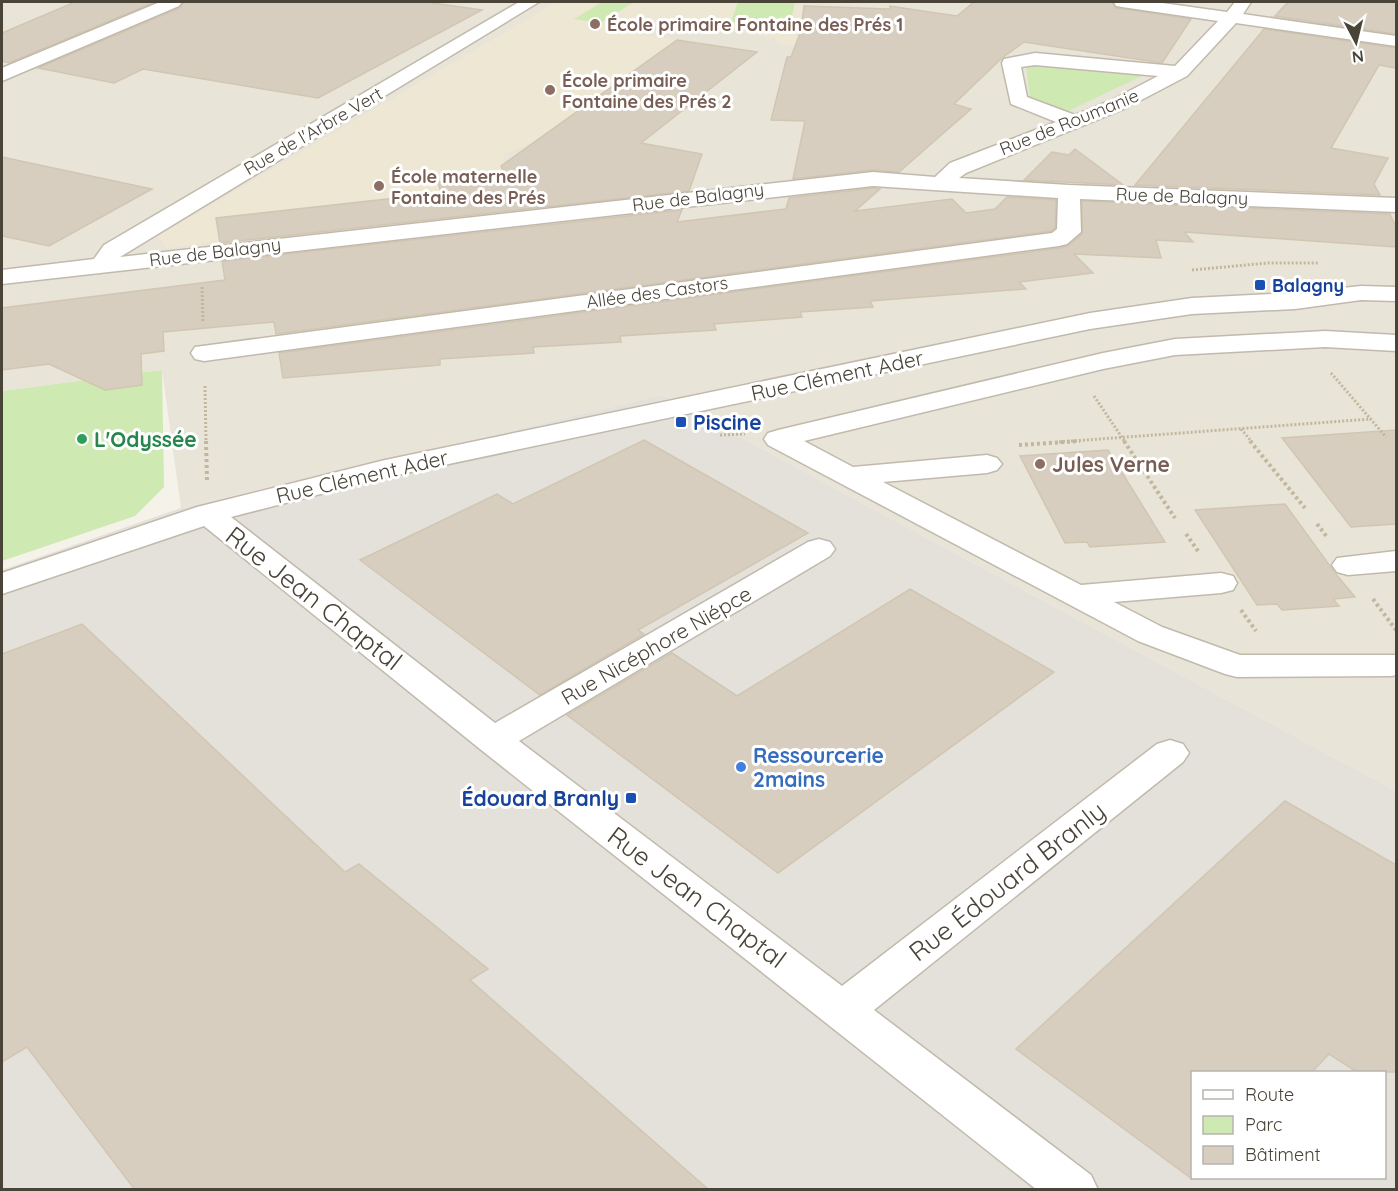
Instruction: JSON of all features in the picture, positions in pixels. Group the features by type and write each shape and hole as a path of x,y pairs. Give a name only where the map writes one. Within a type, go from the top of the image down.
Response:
{"street":[{"path":"2,75 173,2"},
{"name":"Rue de l'Arbre Vert","path":"102,266 112,250 530,2"},
{"path":"1122,2 1238,9 1396,41"},
{"name":"Rue de Roumanie","path":"939,184 957,168 1119,104 1180,72 1238,9"},
{"path":"1073,121 1018,100 1011,63 1035,59 1180,72"},
{"name":"Rue de Balagny","path":"2,277 820,183 873,179 1069,192 1396,205"},
{"name":"Allée des Castors","path":"204,353 1059,239 1069,232 1069,192"},
{"name":"Rue Clément Ader","path":"2,584 208,514 385,469 1090,321 1192,306 1294,301 1361,293 1396,294"},
{"name":"Rue Clément Ader","path":"1294,301 1396,311"},
{"path":"1395,666 1237,666 1150,634 778,440 1076,368 1175,347 1304,340 1396,343"},
{"path":"847,476 987,464"},
{"name":"Rue Jean Chaptal","path":"208,514 493,740 844,1009 1074,1190"},
{"name":"Rue Nicéphore Niépce","path":"493,740 819,549"},
{"path":"1348,565 1396,561"},
{"path":"1075,595 1221,583"},
{"name":"Rue Édouard Branly","path":"844,1009 1170,753"}],"path":[{"path":"1304,340 1386,436"},
{"path":"1076,368 1175,518"},
{"path":"987,464 1008,445 1371,419"},
{"path":"1241,428 1305,508"}],"shaded area":[{"path":"2,2 1396,2 1396,791 662,395 181,508 162,370 2,391"},
{"path":"557,2 804,2 795,46 779,44 774,38 671,23 665,27 650,25 638,34 756,52 714,86 698,83 606,123 570,117 528,145 503,154 508,175 524,207 166,248 158,236"},
{"path":"662,395 1396,791 1396,1189 2,1189 2,570 181,508"}],"green space":[{"path":"602,2 634,2 601,23 574,19"},
{"path":"738,2 795,2 790,24 731,22"},
{"path":"1026,64 1144,75 1066,112 1030,98"},
{"name":"L'Odyssée","path":"162,370 164,487 135,516 2,561 2,391"}],"building":[{"path":"75,2 155,2 9,63 2,61 2,33"},
{"path":"184,2 426,2 482,10 318,98 143,69 114,83 38,68 180,8"},
{"path":"974,2 1112,2 1116,8 1191,19 1162,63 1024,42 1002,58 954,104 971,109 899,172 873,170 793,179 805,121 771,120 787,57 791,57 801,31 804,6 890,9 890,6 957,16"},
{"path":"1288,2 1396,2 1396,34 1275,16"},
{"path":"1264,29 1396,48 1396,68 1379,65 1331,148 1388,158 1374,184 1380,195 1135,185"},
{"path":"677,40 757,52 641,143 702,154 689,191 220,243 216,218 441,193 438,182 505,175 501,166"},
{"path":"1075,149 1123,185 1024,180 1052,152 1069,155"},
{"path":"2,157 152,189 49,246 2,236"},
{"path":"880,189 855,211 952,199 966,213 995,209 1007,197 1056,200 1055,228 1051,231 276,334 274,322 163,332 164,351 141,354 142,385 105,390 49,364 2,370 2,308 225,280 222,261 682,210 677,222 786,209 789,198"},
{"path":"1082,201 1390,214 1396,227 1396,247 1184,232 1193,242 1156,240 1161,258 1074,254 1093,273 1019,282 1026,289 870,301 873,307 800,312 802,317 714,324 716,330 620,336 621,342 533,347 534,353 440,359 440,365 283,378 279,353 1060,248 1068,246 1082,234"},
{"path":"1396,430 1396,524 1351,527 1282,438"},
{"path":"644,440 808,533 638,630 644,634 540,695 360,560 497,494 513,504"},
{"path":"1108,450 1165,542 1090,547 1087,542 1065,543 1020,456"},
{"path":"1285,504 1355,597 1333,599 1339,606 1282,610 1277,604 1257,605 1195,510"},
{"path":"910,589 1054,672 778,873 567,715 672,653 737,696"},
{"path":"82,624 345,872 359,864 488,969 470,980 709,1190 135,1190 27,1047 2,1062 2,654"},
{"path":"1285,801 1396,865 1396,1072 1355,1071 1329,1054 1313,1071 1191,1071 1191,1178 1016,1049"}],"place":[{"name":"École primaire Fontaine des Prés 1","path":"595,24"},
{"name":"École primaire Fontaine des Prés 2","path":"550,90"},
{"name":"École maternelle Fontaine des Prés","path":"379,186"},
{"name":"Balagny","path":"1260,285"},
{"name":"Piscine","path":"681,422"},
{"name":"L'Odyssée","path":"82,439"},
{"name":"Jules Verne","path":"1040,464"},
{"name":"Ressourcerie 2mains","path":"741,767"},
{"name":"Édouard Branly","path":"631,798"}]}
